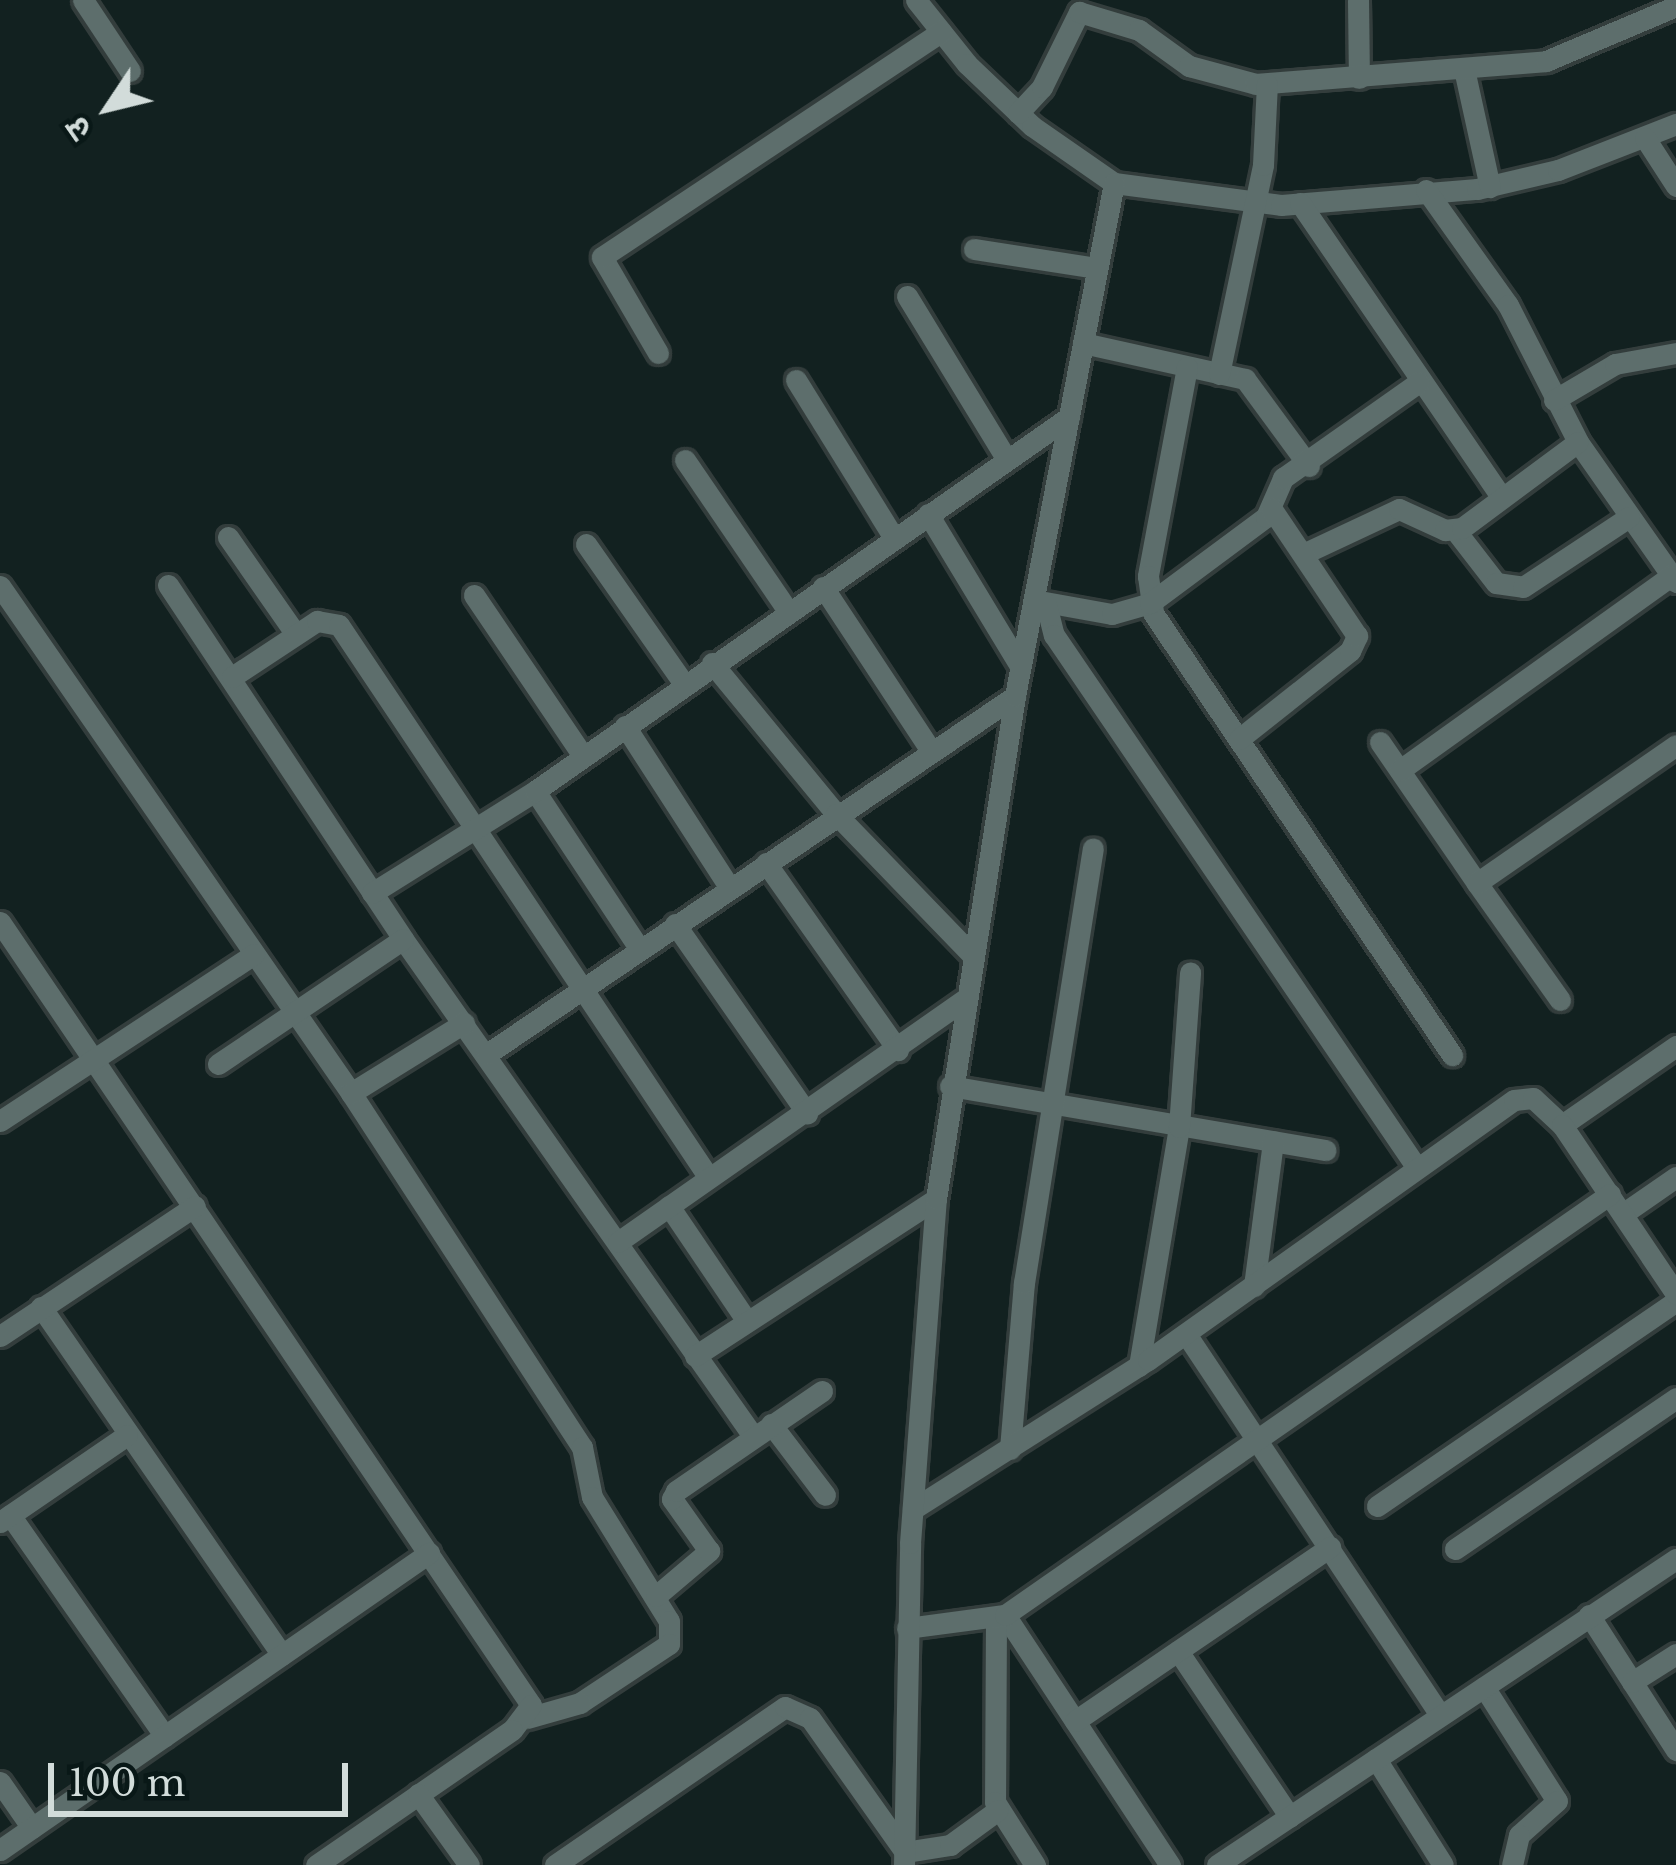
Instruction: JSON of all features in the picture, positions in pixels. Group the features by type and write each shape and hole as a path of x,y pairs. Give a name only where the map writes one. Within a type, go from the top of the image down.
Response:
{"street":[{"path":"83,0 130,70"},
{"path":"916,0 1018,113 1070,158 1114,183 1300,202 1490,187 1676,124"},
{"path":"1358,0 1359,78"},
{"path":"1018,113 1042,87 1079,12 1138,30 1190,66 1267,84 1562,57 1676,6"},
{"path":"658,353 602,257 941,32"},
{"path":"1465,69 1490,187"},
{"path":"1219,374 1256,201 1267,84"},
{"path":"1645,138 1676,186"},
{"path":"904,1858 913,1509 936,1199 950,1086 1020,666 1040,602 1069,417 1114,183"},
{"path":"1400,770 1673,579 1578,442 1508,305 1426,190"},
{"path":"1300,202 1501,497"},
{"path":"974,249 1097,268"},
{"path":"907,296 1007,460"},
{"path":"1083,343 1256,387 1309,466"},
{"path":"1554,400 1616,364 1676,353"},
{"path":"1187,367 1148,576 1150,603 1452,1055"},
{"path":"796,380 894,538"},
{"path":"1040,602 1112,614 1150,603 1271,508 1277,484 1309,466 1419,382"},
{"path":"372,893 536,790 1069,417"},
{"path":"1455,530 1578,442"},
{"path":"685,460 788,610"},
{"path":"1239,740 1355,645 1352,623 1271,508"},
{"path":"1303,554 1399,509 1455,530 1488,576 1523,587 1629,517"},
{"path":"928,514 1020,666"},
{"path":"228,537 295,633"},
{"path":"586,544 683,684"},
{"path":"168,585 403,939 695,1356 825,1496"},
{"path":"0,586 8,614 295,1010 582,1447 592,1497 656,1596 673,1633 669,1644 580,1703 527,1718 316,1865"},
{"path":"823,587 931,751"},
{"path":"474,595 583,756"},
{"path":"1040,602 1054,634 1417,1168"},
{"path":"232,677 323,619 339,625 709,1178"},
{"path":"712,663 836,814 971,954"},
{"path":"487,1054 1015,696"},
{"path":"625,726 730,888"},
{"path":"1380,742 1560,1000"},
{"path":"1478,884 1672,757"},
{"path":"536,790 639,948"},
{"path":"1010,1449 1024,1283 1093,848"},
{"path":"766,863 898,1050"},
{"path":"675,924 807,1113"},
{"path":"1,927 524,1691 527,1718"},
{"path":"218,1064 403,939"},
{"path":"0,1121 254,954"},
{"path":"1139,1366 1179,1126 1190,972"},
{"path":"617,1242 965,999"},
{"path":"351,1093 464,1023"},
{"path":"1562,1125 1676,1046"},
{"path":"950,1086 1326,1150"},
{"path":"913,1509 1139,1366 1514,1100 1533,1098 1562,1125 1676,1298 1377,1506"},
{"path":"1254,1286 1273,1141"},
{"path":"1624,1214 1676,1177"},
{"path":"907,1628 1000,1617 1610,1194"},
{"path":"695,1356 936,1199"},
{"path":"0,1336 195,1206"},
{"path":"669,1206 747,1321"},
{"path":"41,1307 282,1655"},
{"path":"1186,1334 1440,1715"},
{"path":"656,1596 709,1551 673,1495 823,1391"},
{"path":"1455,1549 1676,1398"},
{"path":"127,1435 5,1519 165,1736"},
{"path":"1075,1721 1330,1547"},
{"path":"0,1850 429,1553"},
{"path":"1216,1865 1676,1558"},
{"path":"1589,1615 1676,1750"},
{"path":"1000,1617 1170,1865"},
{"path":"1000,1617 998,1810 1035,1865"},
{"path":"1178,1651 1289,1817"},
{"path":"1633,1682 1676,1654"},
{"path":"1484,1687 1557,1802 1519,1835 1511,1865"},
{"path":"555,1865 785,1707 810,1718 904,1858"},
{"path":"1376,1760 1443,1865"},
{"path":"0,1783 32,1828"},
{"path":"418,1794 469,1865"},
{"path":"904,1858 950,1845 998,1810"}]}
